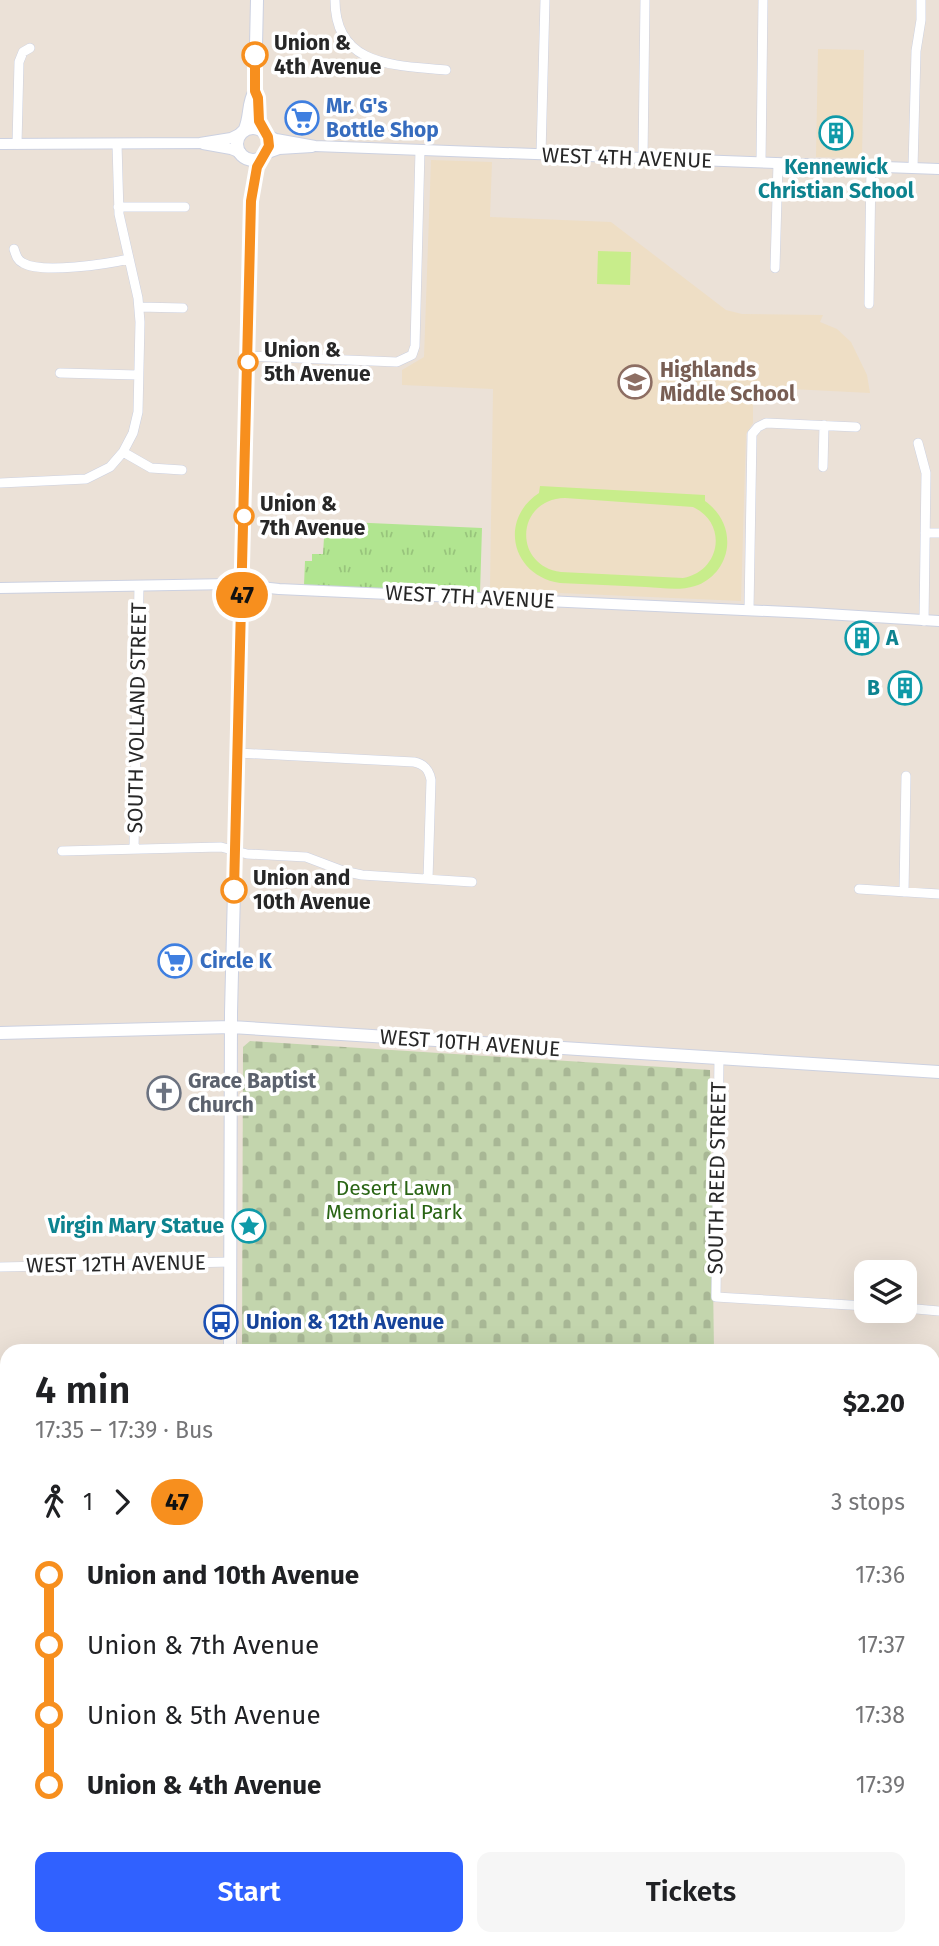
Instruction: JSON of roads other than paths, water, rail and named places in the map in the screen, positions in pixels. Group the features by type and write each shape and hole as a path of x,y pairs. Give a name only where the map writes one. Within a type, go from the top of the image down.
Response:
{"main road":[{"path":"251,201 257,167 269,146 259,121 255,91 257,0"},
{"path":"230,1344 230,1027 251,201 247,165 237,145 250,114 250,99 255,91"},
{"path":"242,132 255,128 264,133"},
{"path":"242,155 251,159 264,155"},
{"name":"WEST 10TH AVENUE","path":"0,1033 230,1027 939,1072"}],"street":[{"path":"335,0 339,29 348,45 360,54 400,65 446,70"},
{"path":"541,155 545,0"},
{"path":"643,158 645,0"},
{"path":"761,162 763,0"},
{"path":"913,168 916,51 921,0"},
{"path":"17,144 19,62 23,52 30,48"},
{"path":"201,144 231,138 242,132"},
{"name":"WEST 4TH AVENUE","path":"264,133 276,139 315,146 939,169"},
{"path":"0,144 201,144 231,149 242,155"},
{"path":"0,483 86,479 110,467 123,452 136,424 139,307 118,207 117,144"},
{"name":"WEST 4TH AVENUE","path":"264,155 279,149 297,150 315,146"},
{"path":"248,356 397,362 409,358 415,346 420,150"},
{"path":"775,268 778,163"},
{"path":"869,304 871,167"},
{"path":"118,207 185,207"},
{"path":"14,249 17,258 32,266 83,267 129,259"},
{"path":"139,307 183,308"},
{"path":"60,373 138,375"},
{"path":"750,610 750,440 755,430 766,423 856,427"},
{"path":"823,467 824,425"},
{"path":"918,443 926,473 924,621"},
{"path":"123,452 151,468 182,470"},
{"path":"925,533 939,533"},
{"name":"WEST 7TH AVENUE","path":"0,588 242,585 939,621"},
{"name":"SOUTH VOLLAND STREET","path":"134,849 139,586"},
{"path":"238,753 414,762 426,768 431,780 428,879"},
{"path":"904,892 906,776"},
{"path":"62,851 221,848 247,854 306,857 351,874 472,882"},
{"path":"859,889 939,894"},
{"name":"SOUTH REED STREET","path":"719,1058 716,1297 854,1305"},
{"name":"WEST 12TH AVENUE","path":"0,1267 231,1262"},
{"path":"917,1309 939,1311"}],"place":[{"name":"Union & 4th Avenue","path":"255,55"},
{"name":"Mr. G's Bottle Shop","path":"302,118"},
{"name":"Kennewick Christian School","path":"836,133"},
{"name":"Union & 5th Avenue","path":"248,362"},
{"name":"Highlands Middle School","path":"635,382"},
{"name":"Union & 7th Avenue","path":"244,516"},
{"name":"A","path":"862,638"},
{"name":"B","path":"905,688"},
{"name":"Union and 10th Avenue","path":"234,890"},
{"name":"Circle K","path":"175,961"},
{"name":"Grace Baptist Church","path":"164,1093"},
{"name":"Virgin Mary Statue","path":"249,1226"},
{"name":"Union & 12th Avenue","path":"221,1322"}],"park label":[{"name":"Desert Lawn Memorial Park","path":"394,1200"}]}
